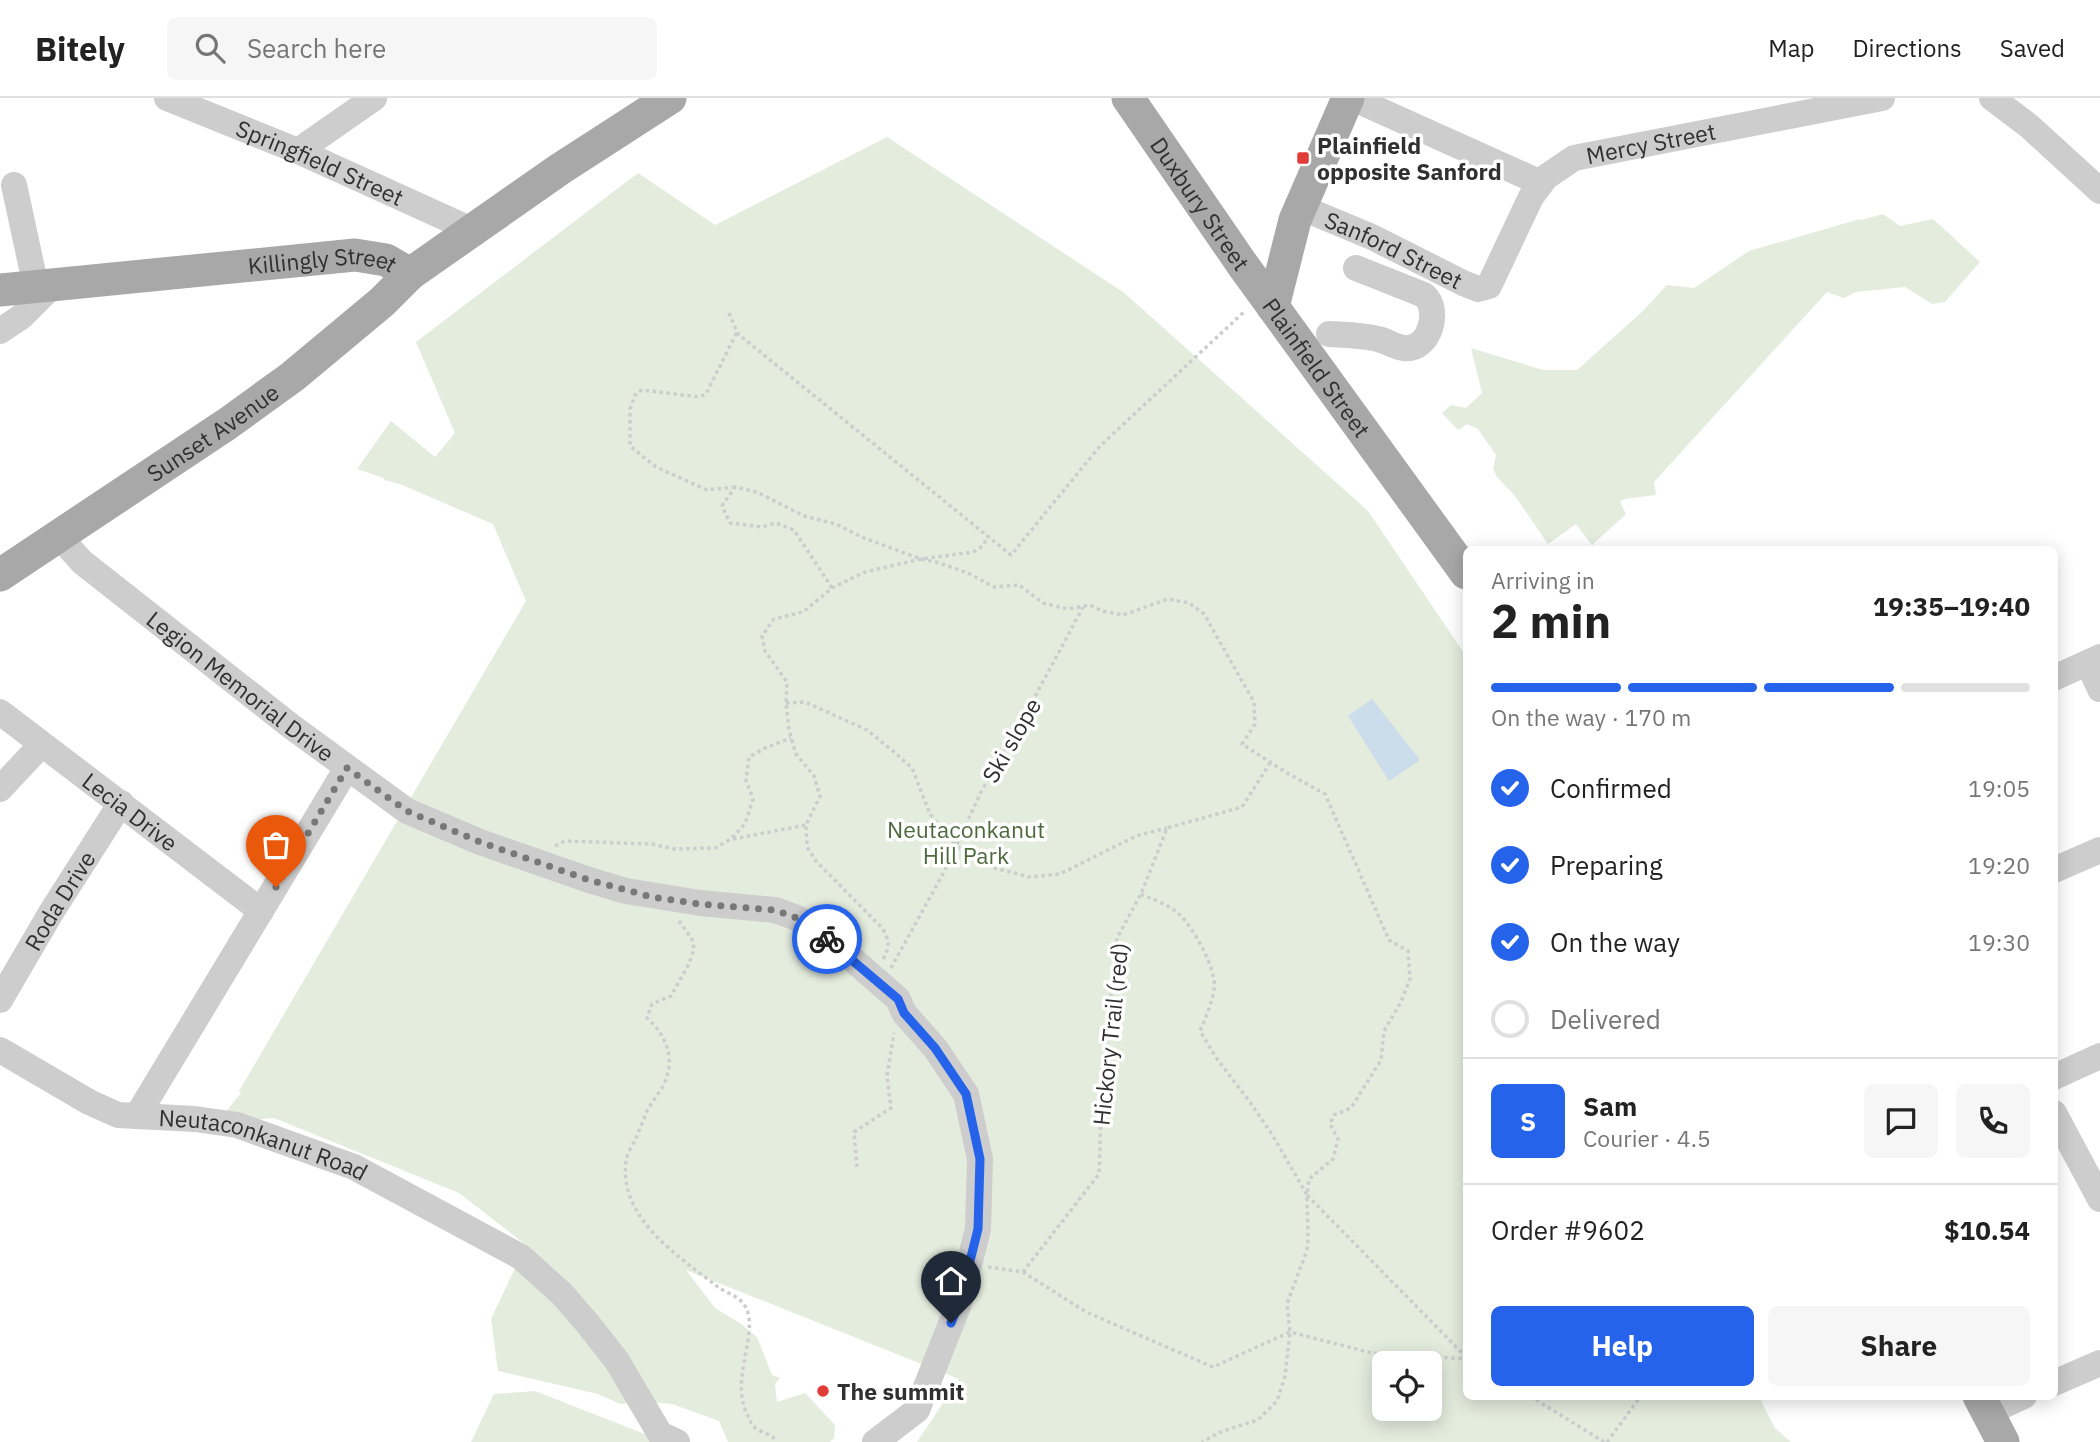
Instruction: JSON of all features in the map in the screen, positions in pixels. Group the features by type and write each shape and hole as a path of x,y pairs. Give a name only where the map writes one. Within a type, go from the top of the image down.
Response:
{"main road":[{"name":"Killingly Street","path":"0,290 355,255 386,260 410,274 560,169 670,98"},
{"name":"Duxbury Street","path":"1128,98 1262,306"},
{"name":"Plainfield Street","path":"1350,98 1300,207 1288,245 1262,306 1463,569"},
{"name":"Sunset Avenue","path":"0,575 227,425 292,377 382,302 410,274"},
{"path":"1983,1405 2003,1442"}],"street":[{"name":"Springfield Street","path":"167,98 298,151 472,230"},
{"path":"298,151 374,98"},
{"path":"1350,98 1541,183"},
{"name":"Mercy Street","path":"1489,286 1531,197 1557,168 1574,158 1882,98"},
{"path":"1992,98 2029,126 2100,191"},
{"path":"0,331 21,317 44,286 14,185"},
{"name":"Sanford Street","path":"1300,207 1372,237 1462,284 1478,289 1489,286"},
{"path":"1329,334 1369,337 1404,348 1419,343 1431,327 1433,307 1424,295 1356,268"},
{"name":"Legion Memorial Drive","path":"59,536 82,562 347,768 407,811 480,842 589,880 652,897 700,904 763,908 797,918 882,972 904,1013 935,1048 966,1094 980,1159 978,1229 960,1301 917,1410 875,1442"},
{"path":"2058,676 2094,660 2100,689"},
{"name":"Lecia Drive","path":"0,712 261,911"},
{"path":"0,789 41,745"},
{"path":"137,1116 347,768"},
{"name":"Roda Drive","path":"0,1000 52,911 121,803"},
{"path":"2058,868 2100,850"},
{"name":"Neutaconkanut Road","path":"0,1050 89,1102 118,1115 195,1119 237,1125 354,1167 521,1257 562,1294 588,1324 617,1361 660,1434 677,1442"},
{"path":"2058,1075 2100,1056"},
{"path":"2058,1121 2100,1199"},
{"path":"2058,1381 2100,1363"},
{"path":"1983,1405 2006,1400"}],"path":[{"path":"729,313 737,332 1011,555 1100,446 1262,306"},
{"path":"737,332 706,394 699,397 642,390 636,393 630,409 630,446 656,467 706,490 735,487 757,492 804,516 836,524 864,538 968,573 994,587 1019,585 1043,603 1068,609 1090,605 1102,611 1123,615 1168,599 1189,603 1204,614 1254,702 1255,724 1242,744 1325,794 1390,940 1408,951 1410,979 1401,1002 1384,1031 1381,1060 1351,1108 1334,1115 1330,1124 1338,1139 1333,1159 1309,1179 1307,1250 1287,1304 1290,1332 1285,1376 1277,1401 1258,1420 1223,1431 1202,1442"},
{"path":"735,487 722,506 730,523 762,527 776,523 794,530 832,588"},
{"path":"882,972 888,951 883,929 816,861 807,847 806,825 820,796 814,776 796,754 786,703 787,682 765,651 762,636 774,619 803,612 832,588 865,572 921,559 973,552 984,546 988,536"},
{"name":"Ski slope","path":"882,972 944,872 981,792 1083,606"},
{"path":"786,703 805,702 867,730 912,768 930,814 956,846 995,869 1029,877 1060,874 1136,836 1242,807 1270,763"},
{"path":"541,864 545,851 565,841 652,844 674,849 715,848 731,839 745,824 753,799 747,780 749,757 791,738"},
{"path":"731,839 806,825"},
{"name":"Hickory Trail (red)","path":"1023,1272 1099,1174 1102,1081 1117,938 1141,894 1167,828"},
{"path":"1141,894 1180,915 1205,950 1214,985 1200,1031 1273,1136 1307,1195 1463,1355"},
{"path":"652,897 670,909 692,939 694,949 689,964 671,996 652,1004 646,1018 658,1028 666,1040 670,1060 665,1082 648,1110 626,1159 627,1191 645,1223 666,1245 722,1290 740,1300 748,1312 750,1324 740,1375 740,1395 753,1427 773,1437 775,1442"},
{"path":"857,1167 854,1132 891,1108 887,1076 894,1034 904,1013"},
{"path":"969,1264 1023,1272 1086,1312 1213,1367 1290,1332 1371,1353 1463,1358"},
{"path":"1537,1400 1606,1442 1639,1400"}],"green space":[{"name":"Neutaconkanut Hill Park","path":"887,137 1123,292 1368,511 1463,652 1463,1400 1761,1400 1775,1428 1791,1442 917,1442 959,1379 686,1270 715,1308 757,1337 772,1375 780,1378 775,1384 777,1402 805,1393 835,1425 834,1438 830,1442 728,1442 719,1421 672,1404 620,1404 598,1394 498,1371 491,1319 526,1245 459,1193 274,1118 233,1122 224,1114 241,1093 239,1091 526,601 493,524 400,484 357,469 391,421 435,457 455,433 416,342 638,173 715,225"},
{"path":"1883,214 1900,226 1933,219 1980,262 1945,302 1932,304 1905,287 1856,292 1844,298 1827,292 1654,482 1656,495 1624,499 1620,502 1626,514 1592,545 1576,524 1548,544 1515,496 1497,477 1493,469 1496,455 1478,429 1467,424 1458,430 1442,413 1451,405 1466,408 1482,393 1471,348 1543,370 1577,370 1643,311 1667,285 1694,288 1749,251"},
{"path":"535,1391 665,1442 471,1442 494,1394"}],"water":[{"path":"1372,699 1420,760 1389,781 1348,716"}],"way so far":[{"path":"276,887 347,768 407,811 480,842 589,880 652,897 775,910 797,918 827,939"}],"place":[{"name":"Plainfield opposite Sanford","path":"1303,158"},
{"name":"The summit","path":"823,1391"}],"route":[{"path":"827,939 898,999 904,1013 935,1048 966,1094 980,1159 978,1229 960,1301 951,1323"}]}
